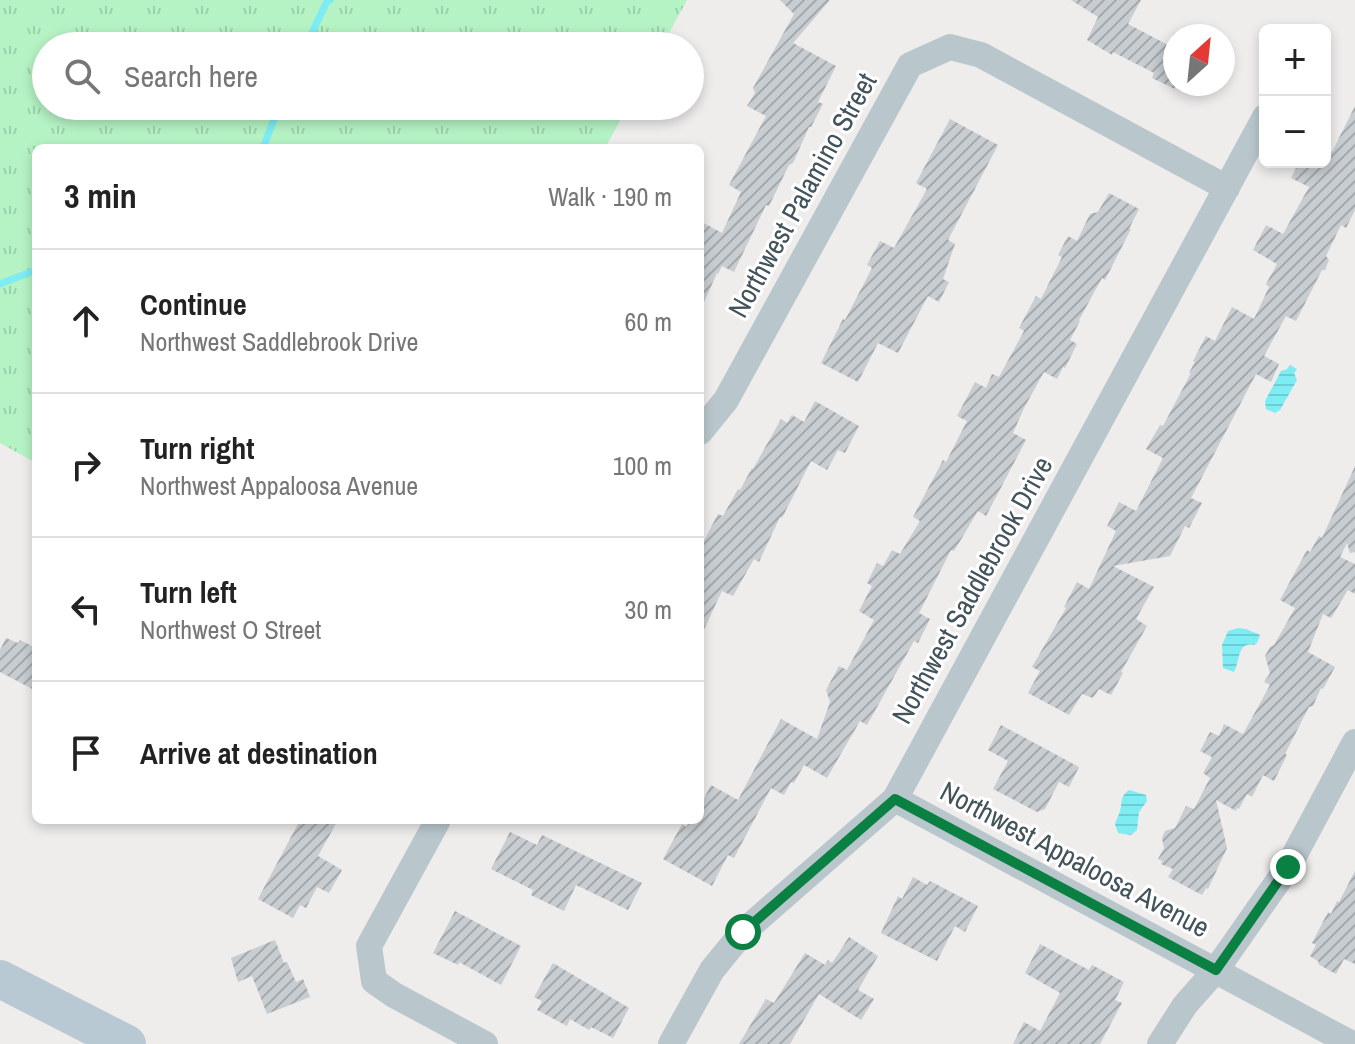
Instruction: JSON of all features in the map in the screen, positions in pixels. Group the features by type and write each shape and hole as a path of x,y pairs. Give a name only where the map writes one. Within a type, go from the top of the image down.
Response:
{"street":[{"name":"Northwest Palamino Street","path":"704,427 726,400 910,65 950,47 981,55 1227,188"},
{"name":"Northwest Saddlebrook Drive","path":"671,1044 712,970 743,932 895,799 1259,128"},
{"path":"1160,1044 1185,1005 1216,970 1288,867 1355,742"},
{"name":"Northwest Appaloosa Avenue","path":"895,799 1352,1044"},
{"path":"436,824 369,946 374,981 485,1044"},
{"path":"0,979 127,1044"}],"green space":[{"path":"0,0 687,0 670,32 32,32 32,120 620,120 607,144 32,144 32,461 0,443"}],"water":[{"path":"1290,365 1297,369 1294,373 1297,380 1280,410 1275,413 1266,409 1265,401 1281,371"},
{"path":"1238,628 1260,635 1257,643 1242,649 1234,672 1223,668 1222,645 1228,631"},
{"path":"1129,790 1146,795 1147,801 1139,812 1137,830 1131,835 1118,833 1115,824 1122,798"}],"building":[{"path":"780,0 830,0 793,43 836,66 818,102 823,104 769,206 766,205 734,272 722,266 704,302 704,223 722,233 741,192 729,185 766,116 747,106 755,93 753,88 794,14"},
{"path":"1071,0 1141,0 1128,24 1163,42 1163,83 1152,78 1154,73 1113,52 1112,55 1087,40 1098,17"},
{"path":"1355,106 1355,210 1346,228 1341,225 1326,256 1329,260 1325,270 1322,270 1296,321 1286,316 1264,356 1279,364 1271,382 1256,374 1191,498 1202,503 1189,528 1185,526 1170,556 1113,566 1154,587 1136,619 1147,626 1111,695 1099,689 1093,698 1082,694 1069,715 1028,693 1040,671 1032,667 1066,608 1077,582 1089,589 1116,531 1107,526 1119,502 1136,511 1163,458 1146,449 1160,425 1163,426 1191,373 1193,361 1206,336 1215,341 1232,307 1254,319 1269,287 1266,284 1277,264 1253,250 1266,225 1283,234 1309,187 1291,178 1296,168 1331,168 1332,152"},
{"path":"950,119 998,145 948,240 955,244 943,279 949,282 939,302 928,296 898,353 878,343 858,382 821,363 872,268 867,265 880,241 894,248 927,189 916,183"},
{"path":"1109,193 1139,209 1105,280 1102,278 1079,320 1070,340 1077,344 1065,368 1057,379 1044,372 1024,408 1013,433 1026,440 986,516 978,511 954,551 951,550 919,613 930,619 918,643 914,641 867,725 860,721 827,778 804,765 784,795 771,788 734,858 728,855 712,886 663,859 682,824 686,827 688,824 704,824 704,798 711,785 738,800 781,719 817,739 830,702 826,690 839,666 847,670 874,620 859,611 872,586 867,583 877,563 883,566 892,550 900,554 920,521 913,517 967,421 957,416 975,382 986,388 992,374 999,377 1024,331 1019,328 1036,296 1041,299 1062,257 1058,255 1068,236 1077,241 1090,214 1098,212"},
{"path":"815,401 859,426 845,453 838,450 827,470 811,461 759,562 754,559 733,596 722,591 704,629 704,540 718,514 723,516 740,490 781,419 787,423 792,415 804,422"},
{"path":"1355,466 1355,552 1350,553 1347,543 1340,557 1355,564 1355,594 1348,590 1331,618 1323,614 1308,652 1335,667 1313,706 1309,707 1274,781 1263,775 1252,797 1247,794 1236,811 1216,800 1227,848 1208,889 1202,895 1168,877 1173,869 1161,864 1162,861 1158,859 1164,848 1162,838 1165,831 1175,828 1186,806 1194,809 1210,778 1203,773 1212,757 1200,751 1210,732 1219,736 1224,724 1243,734 1270,685 1264,682 1270,673 1265,656 1295,608 1280,600 1307,550 1310,552 1319,536 1322,538"},
{"path":"6,638 32,646 32,689 0,672 0,650"},
{"path":"1001,725 1079,767 1069,787 1059,782 1045,809 1037,812 993,789 1008,761 988,750"},
{"path":"298,824 336,824 318,856 342,870 329,893 317,887 306,908 300,905 293,918 258,899"},
{"path":"510,832 537,845 542,835 642,883 628,910 576,885 564,911 531,895 533,890 491,869"},
{"path":"1355,871 1355,964 1344,959 1336,974 1310,956 1316,945 1312,943"},
{"path":"913,877 927,885 930,881 978,906 965,932 955,926 937,961 881,933 898,896 902,899"},
{"path":"455,911 521,946 501,985 459,962 458,965 433,953"},
{"path":"849,937 878,956 858,990 874,999 861,1020 819,994 790,1044 739,1044 766,999 774,1003 805,953 825,965 828,960 832,963"},
{"path":"275,940 284,963 287,962 296,982 303,979 310,997 267,1014 252,976 238,982 231,958"},
{"path":"1040,944 1089,970 1092,965 1124,982 1115,1000 1122,1003 1100,1044 1013,1044 1024,1022 1040,1031 1060,993 1025,973"},
{"path":"553,963 629,1008 613,1038 570,1019 567,1026 537,1010 542,1001 534,997"}],"waterway":[{"path":"313,32 330,0"},
{"path":"265,144 274,120"},
{"path":"0,284 32,272"}],"route":[{"path":"743,932 895,799 1216,970 1288,867"}]}
